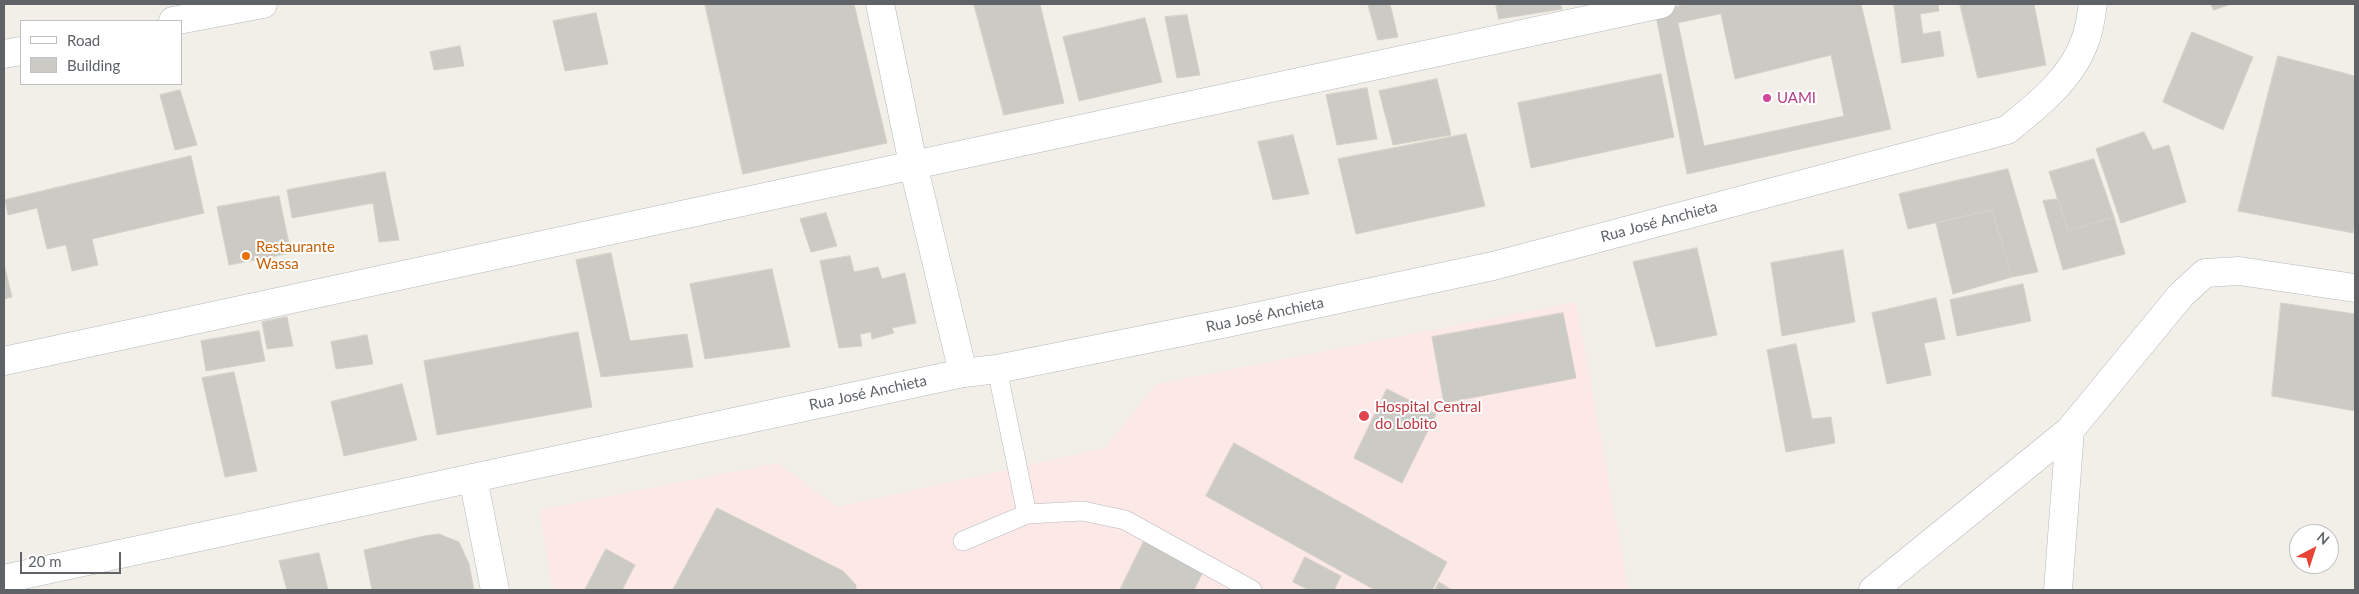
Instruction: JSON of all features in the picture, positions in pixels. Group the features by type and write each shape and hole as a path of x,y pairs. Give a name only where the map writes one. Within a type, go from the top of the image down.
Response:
{"street":[{"path":"178,20 263,4"},
{"path":"880,4 913,164 963,373"},
{"path":"4,361 1661,4"},
{"name":"Rua José Anchieta","path":"4,579 55,580 513,468 963,373 997,370 1493,266 2007,130 2041,103 2066,76 2086,38 2093,4"},
{"path":"4,54 20,51"},
{"path":"1873,590 2070,430 2181,295 2205,273 2239,271 2355,288"},
{"path":"2058,590 2070,430"},
{"path":"473,478 495,590"}],"lane":[{"path":"997,370 1028,514"},
{"path":"963,541 1028,514 1082,511 1125,520 1252,590"}],"shaded area":[{"name":"Hospital Central do Lobito","path":"1576,302 1629,590 553,590 539,510 778,463 837,507 1105,448 1156,384"}],"building":[{"path":"705,4 854,4 887,143 743,174"},
{"path":"974,4 1040,4 1064,103 1004,115"},
{"path":"1368,4 1390,4 1398,37 1378,40"},
{"path":"1496,4 1560,4 1562,9 1499,19"},
{"path":"1689,4 1861,4 1891,129 1687,174 1655,11"},
{"path":"1894,4 1938,4 1939,11 1920,14 1923,34 1940,31 1944,56 1902,63"},
{"path":"1960,4 2034,4 2046,65 1978,78"},
{"path":"2211,4 2231,4 2214,10"},
{"path":"596,13 608,64 565,71 553,21"},
{"name":"UAMI","path":"1721,14 1735,79 1831,55 1844,116 1704,146 1678,23"},
{"path":"1187,15 1200,75 1177,78 1165,17"},
{"path":"1145,18 1162,82 1079,101 1063,37"},
{"path":"2192,32 2253,57 2223,130 2163,102"},
{"path":"460,46 464,66 434,70 430,52"},
{"path":"2278,56 2355,76 2355,221 2353,233 2238,211"},
{"path":"1661,74 1674,137 1531,168 1518,103"},
{"path":"1437,79 1451,135 1393,145 1379,91"},
{"path":"1367,88 1377,139 1337,145 1326,95"},
{"path":"180,90 197,145 175,150 160,95"},
{"path":"2144,132 2153,150 2169,145 2186,202 2121,223 2096,149"},
{"path":"1466,134 1485,206 1356,234 1338,159"},
{"path":"1293,135 1309,194 1273,200 1258,142"},
{"path":"191,156 204,213 92,239 98,265 72,271 66,245 47,249 37,208 8,215 5,200"},
{"path":"2094,159 2114,217 2068,231 2049,172"},
{"path":"2008,169 2038,272 2012,277 1992,210 1908,229 1899,194"},
{"path":"385,172 399,240 379,242 373,203 292,218 287,190"},
{"path":"279,196 291,253 229,265 217,207"},
{"path":"2058,199 2068,231 2114,217 2125,254 2063,270 2043,201"},
{"path":"1992,210 2012,277 1953,294 1936,223"},
{"path":"826,213 837,246 811,252 800,219"},
{"path":"1697,248 1717,335 1656,347 1633,262"},
{"path":"1843,250 1855,322 1782,336 1771,263"},
{"path":"611,253 630,341 687,334 693,367 601,377 576,260"},
{"path":"850,256 854,272 878,267 882,279 905,273 916,323 892,328 894,333 872,339 871,332 860,334 862,346 839,348 820,261"},
{"path":"4,264 12,297 4,299"},
{"path":"772,269 790,347 705,359 690,284"},
{"path":"2023,284 2031,321 1957,336 1950,300"},
{"path":"1936,298 1945,339 1924,343 1931,375 1887,384 1872,313"},
{"path":"2281,303 2355,314 2355,411 2272,396"},
{"path":"1563,313 1576,378 1444,403 1432,337"},
{"path":"287,317 293,346 267,349 262,322"},
{"path":"259,331 265,361 206,371 201,341"},
{"path":"578,332 592,407 437,435 424,361"},
{"path":"367,335 373,364 336,369 331,342"},
{"path":"1796,344 1812,419 1831,417 1835,443 1786,452 1767,350"},
{"path":"234,372 257,471 225,477 202,378"},
{"path":"402,384 417,440 344,456 331,402"},
{"path":"1387,389 1436,414 1402,483 1354,458"},
{"path":"1234,443 1447,562 1432,590 1375,590 1206,496"},
{"path":"717,508 843,571 856,585 856,590 673,590"},
{"path":"439,534 459,542 469,564 474,590 372,590 364,550"},
{"path":"1144,541 1203,572 1194,590 1120,590"},
{"path":"606,549 635,565 622,590 585,590"},
{"path":"319,553 328,590 287,590 279,561"},
{"path":"1305,557 1341,576 1334,590 1309,590 1293,582"},
{"path":"1439,582 1452,590 1435,590"}],"place":[{"name":"UAMI","path":"1767,98"},
{"name":"Restaurante Wassa","path":"246,256"},
{"name":"Hospital Central do Lobito","path":"1364,416"}]}
